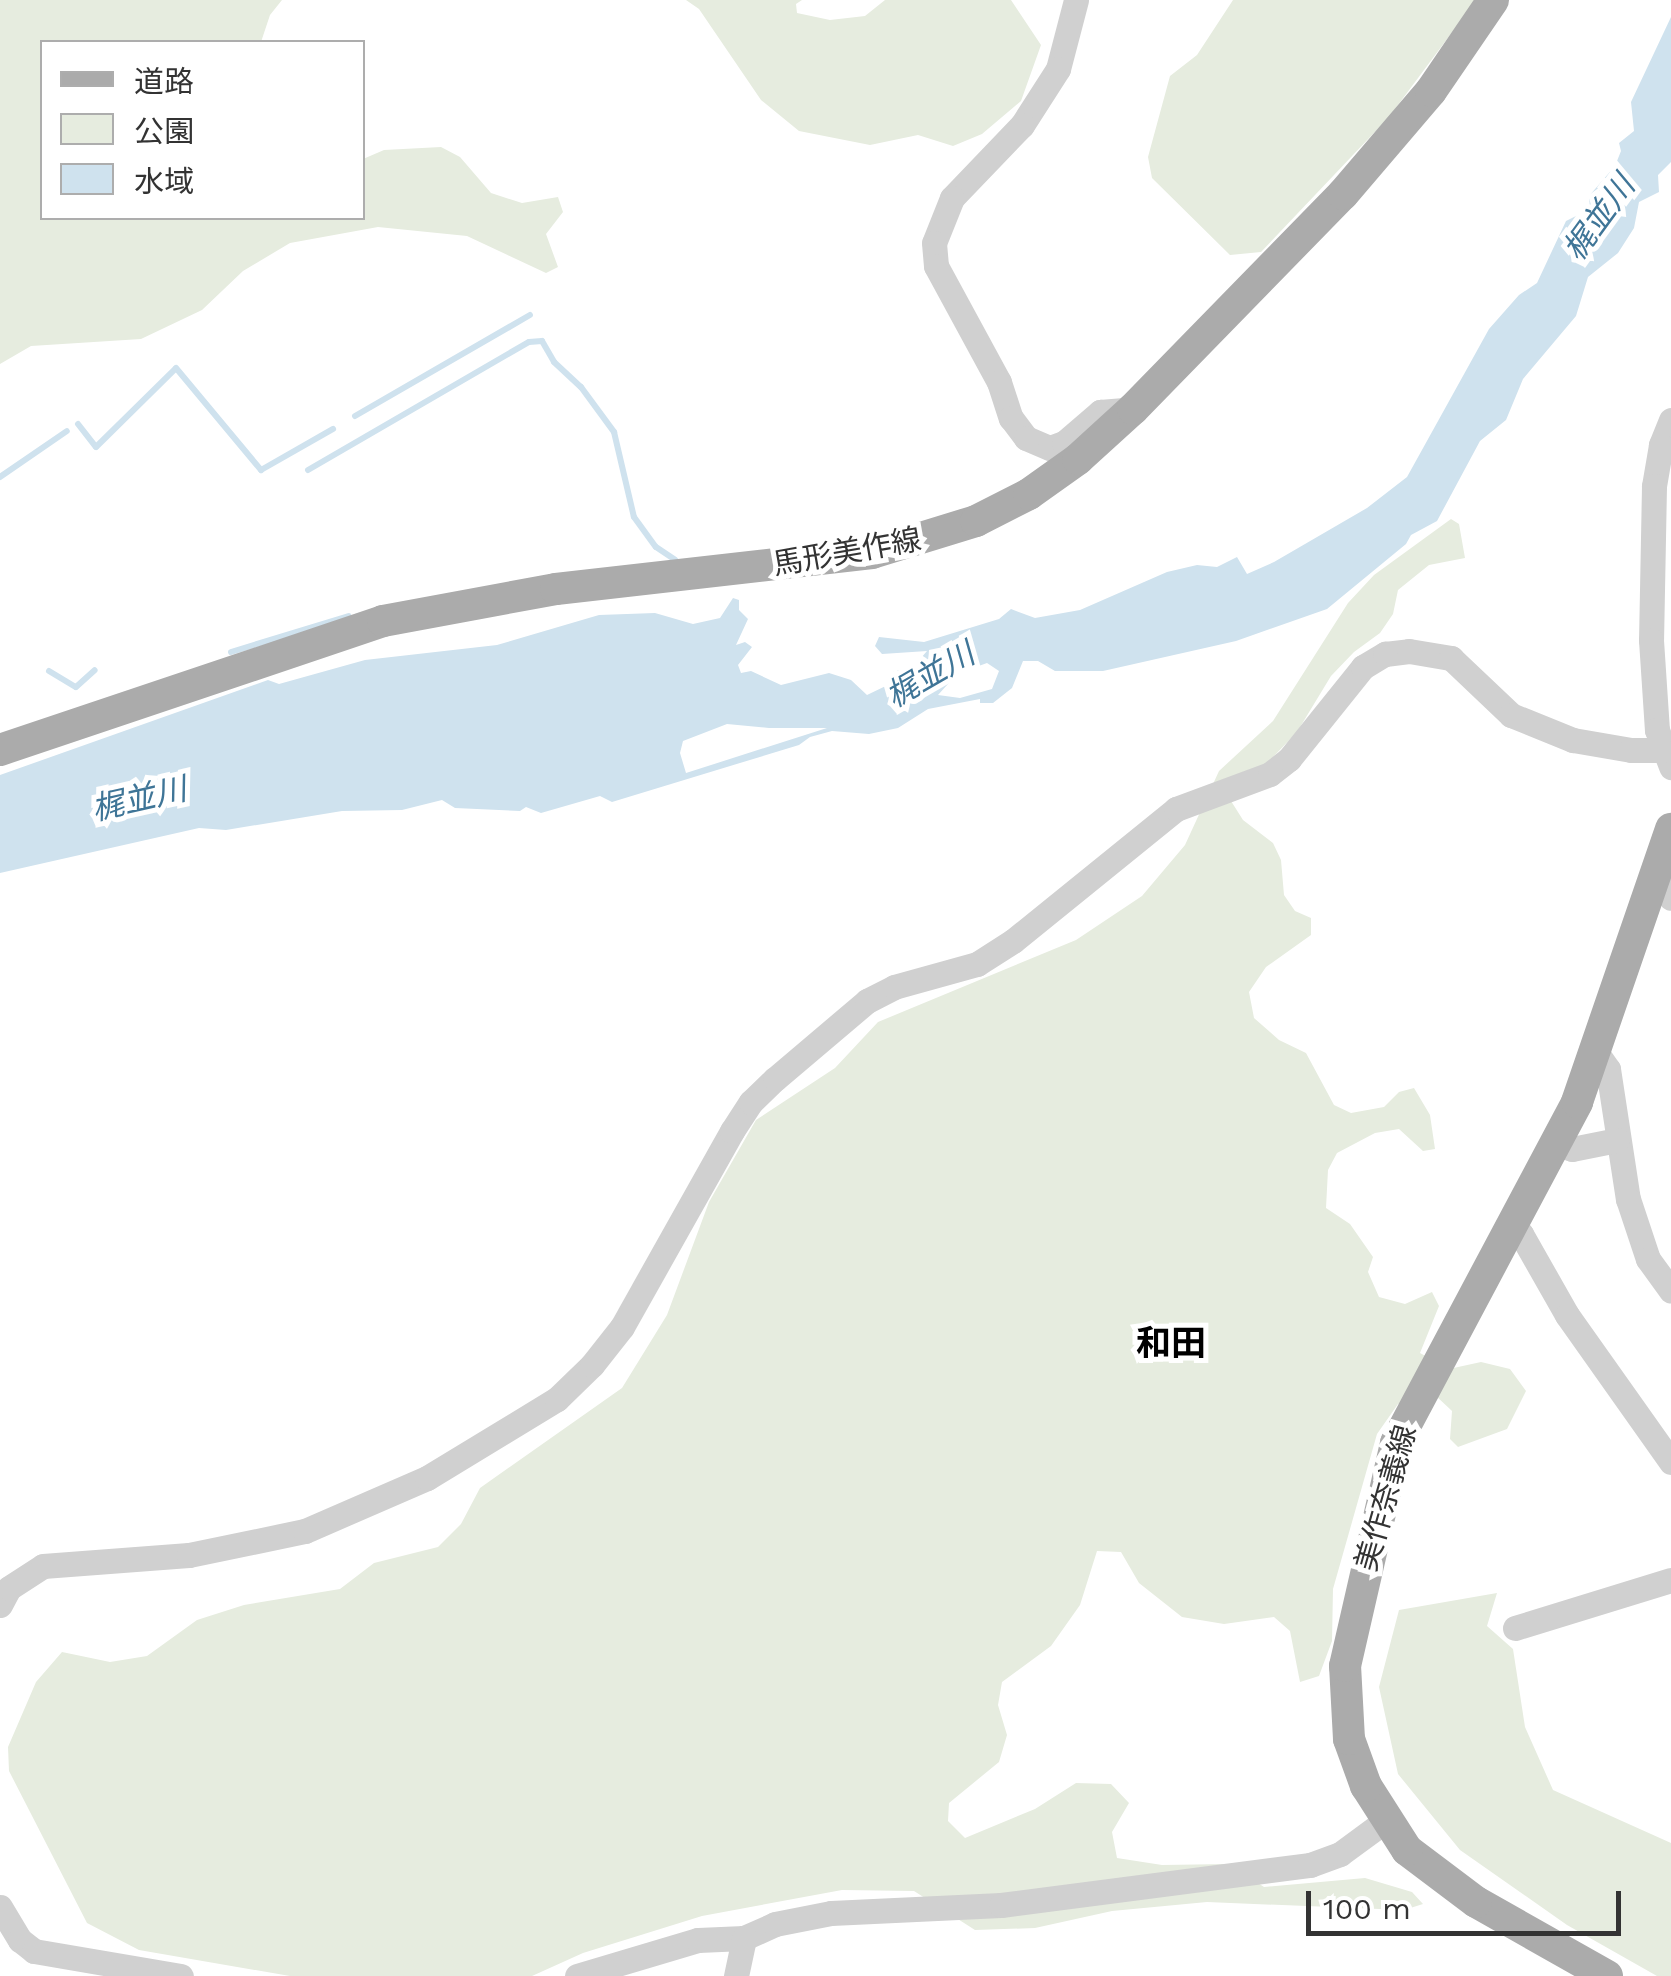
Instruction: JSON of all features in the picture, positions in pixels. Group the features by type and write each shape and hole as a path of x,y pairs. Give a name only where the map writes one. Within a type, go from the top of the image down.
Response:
{"main road":[{"name":"馬形美作線","path":"0,750 283,652 440,608 556,589 819,560 919,542 976,521 1029,494 1078,459 1133,409 1342,194 1431,91 1493,0"},
{"name":"美作奈義線","path":"1607,1976 1443,1880 1407,1850 1366,1786 1346,1724 1345,1666 1396,1443 1557,1144 1663,887 1671,829"}],"street":[{"path":"1076,0 1058,69 1022,125 952,198 934,243 936,266 1000,382 1011,418 1026,438 1050,448 1064,443 1100,412 1133,409"},
{"path":"0,1605 9,1588 43,1566 188,1556 304,1532 427,1478 557,1399 592,1366 622,1327 732,1131 751,1102 775,1080 867,1001 894,987 977,964 1012,941 1176,810 1270,774 1288,759 1363,667 1385,654 1409,650 1451,658 1511,715 1573,740 1667,758 1654,705 1651,640 1654,486 1671,420"},
{"path":"1596,1052 1608,1069 1628,1199 1648,1258 1671,1291"},
{"path":"1557,1144 1572,1149 1617,1140"},
{"path":"1512,1228 1521,1234 1566,1315 1671,1462"},
{"path":"1515,1628 1671,1580"},
{"path":"577,1976 698,1940 744,1938 776,1924 831,1913 1001,1905 1310,1865 1340,1854 1385,1821"},
{"path":"0,1907 20,1940 34,1951 181,1976"},
{"path":"736,1976 744,1938"}],"green space":[{"path":"0,0 282,0 270,15 262,40 40,40 40,220 365,220 365,158 384,150 441,147 460,157 491,193 522,203 558,197 563,212 546,234 558,267 546,273 467,236 378,227 290,243 243,271 202,310 141,339 31,346 0,364"},
{"path":"686,0 802,0 796,4 797,13 830,20 865,16 885,0 1011,0 1041,45 1021,101 982,134 953,146 918,135 870,145 799,131 761,100 699,9"},
{"path":"1233,0 1476,0 1389,117 1261,252 1230,255 1152,178 1148,157 1170,76 1197,55"},
{"path":"1451,519 1459,524 1465,558 1429,565 1398,590 1393,614 1380,633 1331,676 1297,732 1231,801 1243,820 1273,843 1281,860 1284,895 1295,911 1311,918 1311,935 1266,967 1249,992 1254,1018 1279,1040 1306,1053 1334,1105 1351,1113 1384,1107 1399,1092 1414,1088 1430,1115 1435,1149 1423,1151 1399,1129 1375,1133 1337,1153 1328,1170 1326,1208 1350,1224 1373,1257 1368,1272 1379,1297 1405,1304 1432,1292 1439,1306 1420,1353 1449,1369 1481,1362 1510,1369 1526,1391 1507,1429 1458,1447 1450,1439 1452,1411 1435,1395 1398,1404 1377,1434 1333,1589 1332,1641 1319,1676 1300,1682 1290,1631 1274,1617 1224,1624 1182,1617 1139,1583 1121,1552 1097,1551 1080,1605 1051,1646 1002,1682 998,1705 1007,1735 999,1762 949,1803 948,1821 965,1838 1035,1809 1076,1783 1111,1784 1129,1803 1112,1832 1117,1858 1162,1865 1229,1864 1264,1887 1365,1878 1412,1892 1423,1904 1404,1910 1207,1902 1112,1911 1035,1928 975,1930 914,1891 842,1890 702,1916 583,1953 532,1976 290,1976 139,1950 87,1923 9,1771 8,1747 36,1682 62,1652 110,1662 147,1656 197,1620 244,1605 340,1589 374,1563 438,1547 461,1524 480,1488 622,1388 667,1315 709,1202 756,1120 835,1068 878,1022 1076,940 1142,896 1185,845 1219,771 1273,721 1348,603 1374,575"},
{"path":"1497,1593 1487,1626 1513,1649 1525,1727 1553,1790 1671,1843 1671,1976 1657,1976 1567,1925 1460,1850 1398,1774 1379,1687 1399,1610"}],"water":[{"name":"梶並川","path":"1671,17 1671,162 1658,175 1659,192 1639,202 1634,228 1618,253 1588,277 1576,316 1523,379 1506,420 1480,441 1437,521 1411,535 1406,544 1327,609 1236,641 1103,671 1055,671 1038,661 1023,661 1012,688 993,703 980,703 980,699 928,709 898,728 869,734 832,731 810,737 799,745 612,802 600,796 541,813 526,807 520,811 455,808 442,800 402,810 342,811 226,830 199,828 0,873 0,775 268,680 279,684 365,660 497,645 599,615 655,613 693,624 720,618 733,598 739,600 739,610 748,619 736,645 745,642 752,647 738,665 741,673 751,671 781,685 829,673 851,680 867,695 894,682 893,672 914,666 927,651 882,654 875,646 879,637 924,642 999,619 1011,609 1035,618 1080,610 1167,572 1197,565 1217,567 1237,557 1247,574 1274,562 1367,508 1407,477 1489,329 1519,295 1537,283 1566,221 1590,209 1589,196 1615,166 1621,151 1619,143 1634,131 1631,102","holes":["987,663 999,671 992,689 960,698 938,695 957,674","727,724 769,728 827,728 686,773 680,753 683,741"]}],"waterway":[{"path":"355,416 530,315"},
{"path":"308,470 529,342 542,341 554,362 581,387 614,432 634,517 656,547 675,560"},
{"path":"78,424 96,447 176,368 261,470 333,429"},
{"path":"0,477 67,431"},
{"path":"231,652 349,616"},
{"path":"49,671 76,687 95,670"}],"district":[{"name":"和田","path":"1171,1343"}]}
